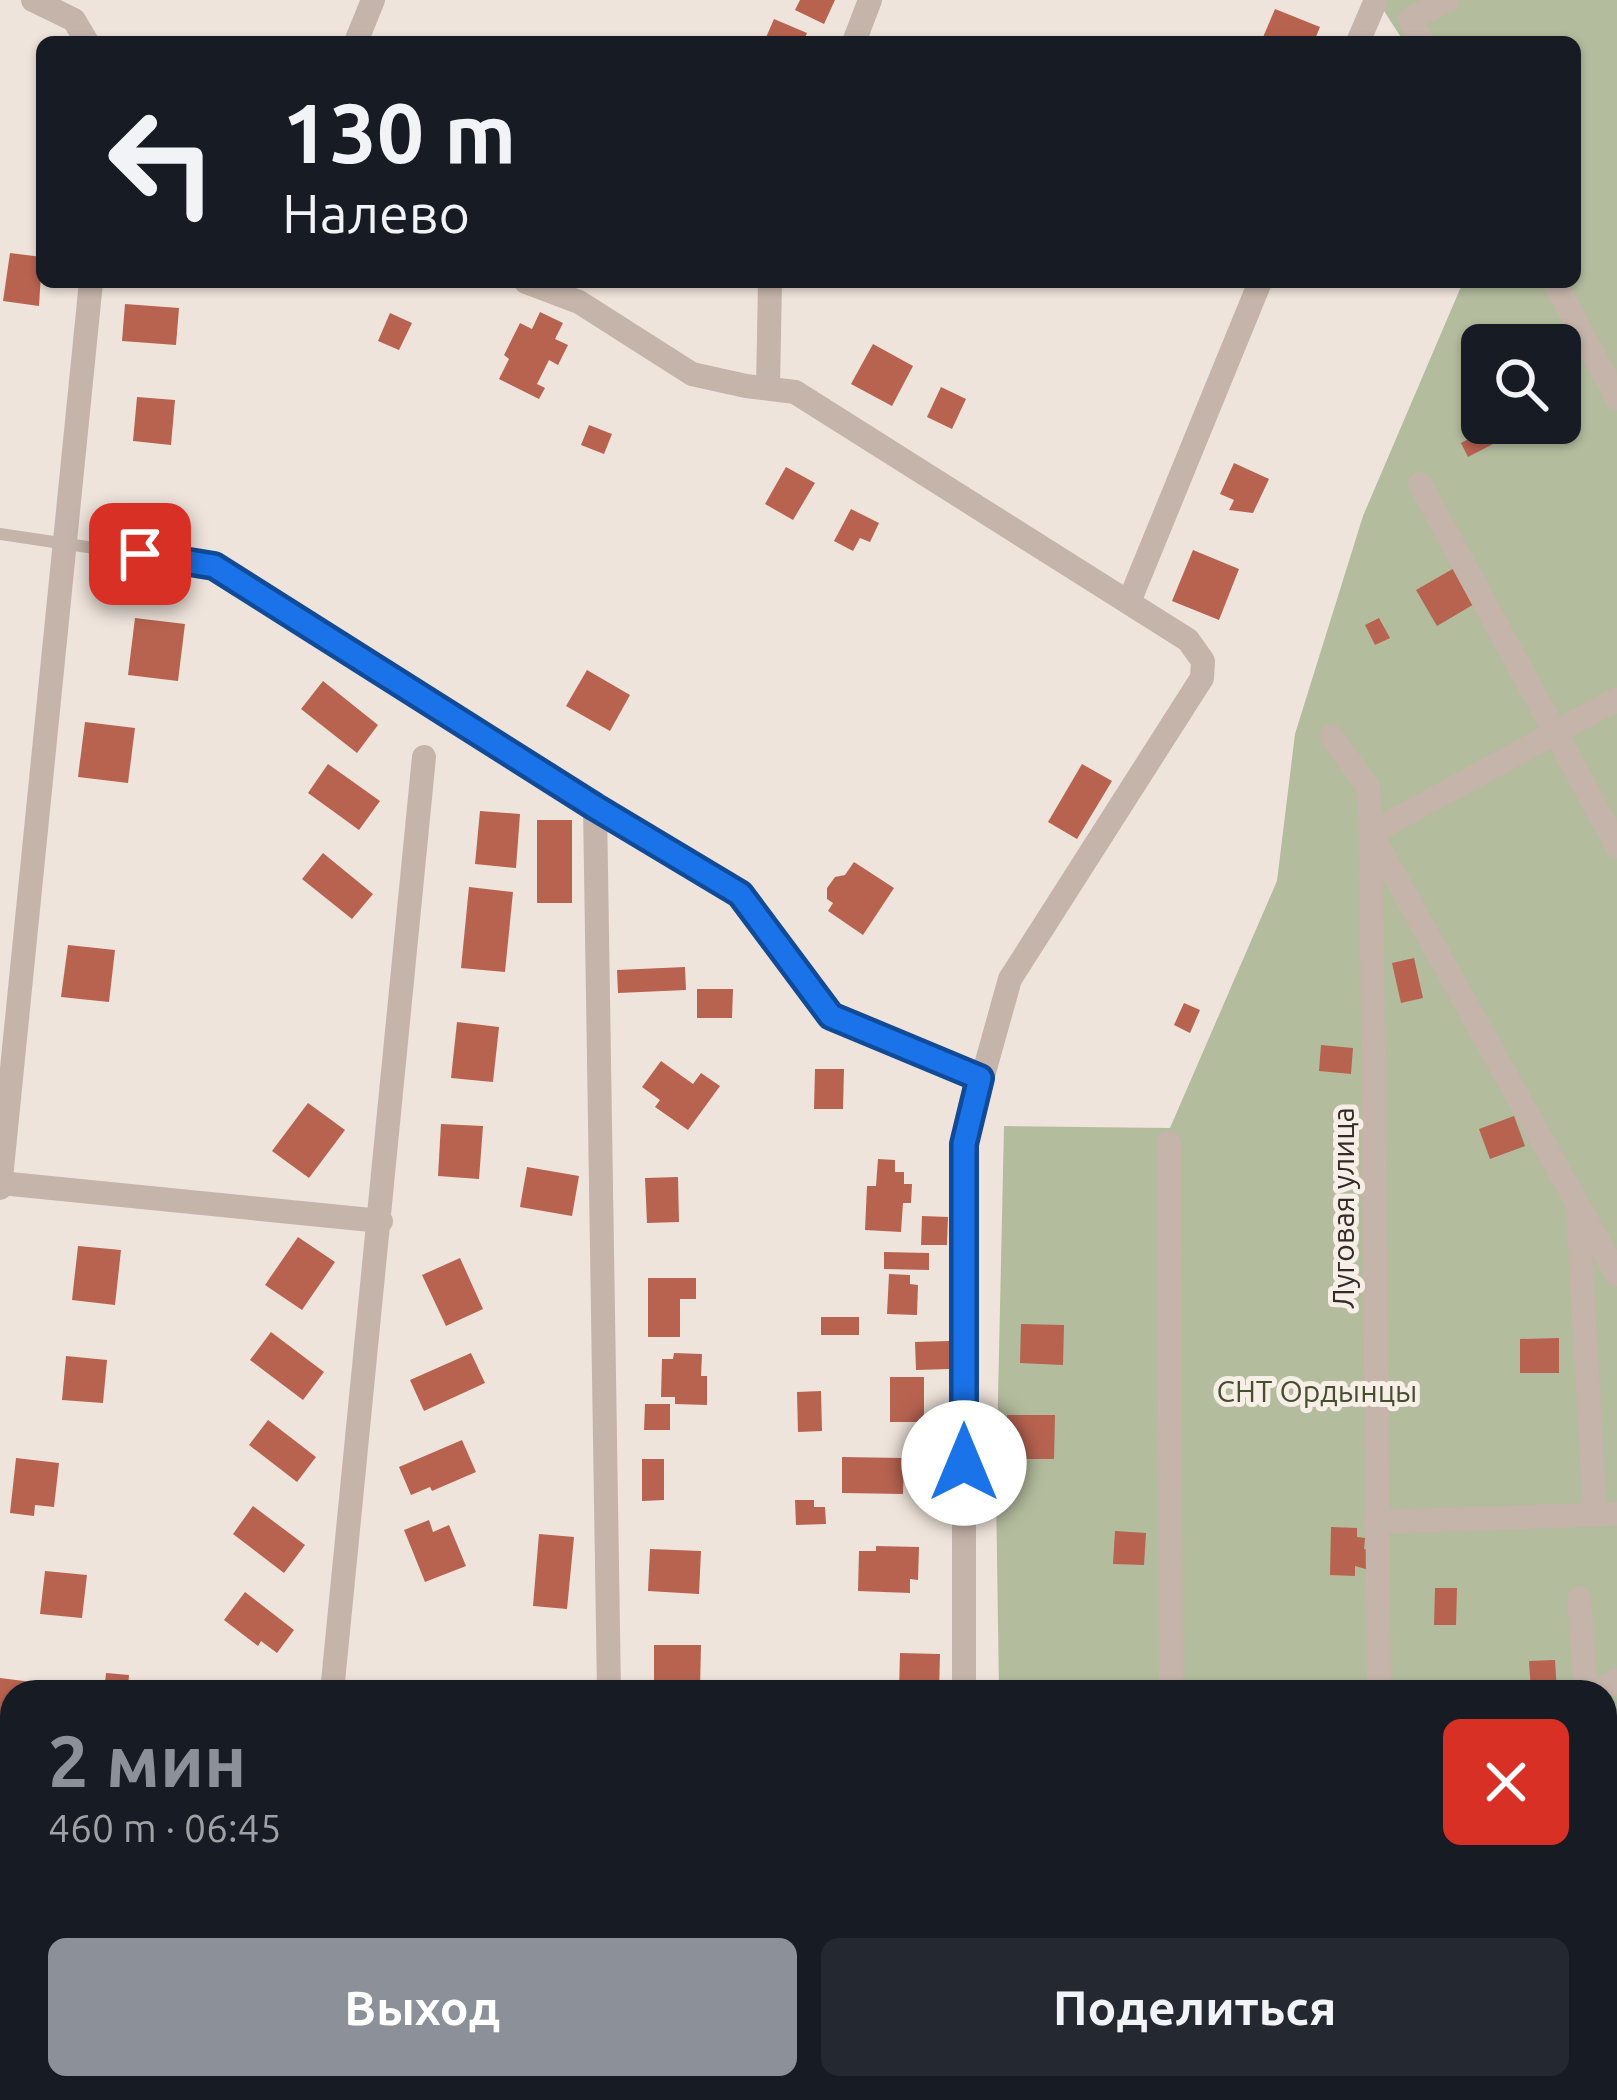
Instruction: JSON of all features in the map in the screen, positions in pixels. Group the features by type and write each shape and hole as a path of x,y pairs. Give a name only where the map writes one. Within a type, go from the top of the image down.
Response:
{"street":[{"path":"33,0 81,21"},
{"path":"358,36 373,0"},
{"path":"856,36 870,0"},
{"path":"1361,36 1376,0"},
{"path":"1419,36 1410,20 1448,0"},
{"path":"90,288 0,1184 381,1221"},
{"path":"542,288 579,302 692,374 795,392 1188,640 1203,661 1202,678 1010,979 964,1144 964,1680"},
{"path":"768,386 770,288"},
{"path":"1129,602 1258,288"},
{"path":"1557,288 1617,398"},
{"path":"1420,484 1617,846"},
{"path":"1617,699 1371,833 1617,1275"},
{"name":"Луговая улица","path":"1331,736 1368,787 1371,833 1379,1680"},
{"path":"333,1680 424,757"},
{"path":"595,807 609,1680"},
{"path":"1168,1143 1171,1680"},
{"path":"1375,1522 1606,1515 1577,1203"},
{"path":"1580,1598 1585,1680"}],"lane":[{"path":"0,534 214,566 740,894 831,1016 980,1078"}],"green space":[{"name":"СНТ Ордынцы","path":"1377,0 1617,0 1617,1680 999,1680 996,1489 1004,1126 1170,1128 1277,881 1295,734 1363,516 1460,288 1581,288 1581,36 1400,36"}],"building":[{"path":"800,0 835,0 824,24 795,10"},
{"path":"1275,9 1320,27 1316,36 1264,36"},
{"path":"774,19 807,33 806,36 767,36"},
{"path":"10,253 36,256 39,306 3,301"},
{"path":"125,304 179,308 176,345 122,341"},
{"path":"540,312 563,323 555,339 568,345 558,365 549,360 537,384 545,388 539,399 499,379 509,359 504,355 520,323 532,329"},
{"path":"390,313 412,323 399,350 378,341"},
{"path":"873,344 913,366 892,406 851,384"},
{"path":"941,387 966,399 952,429 927,417"},
{"path":"137,397 175,400 171,445 133,441"},
{"path":"589,425 612,434 604,454 581,445"},
{"path":"1462,444 1493,444 1468,457"},
{"path":"1234,463 1269,479 1253,513 1229,510 1234,500 1220,494"},
{"path":"786,467 815,483 793,520 765,504"},
{"path":"851,509 879,523 870,542 860,538 853,551 834,541"},
{"path":"1193,550 1239,569 1219,620 1172,601"},
{"path":"1456,567 1476,603 1437,626 1416,590"},
{"path":"135,618 185,624 178,681 128,675"},
{"path":"1379,618 1390,638 1375,645 1365,625"},
{"path":"587,670 630,695 610,731 566,706"},
{"path":"323,681 378,725 357,753 301,709"},
{"path":"85,722 135,728 128,783 78,777"},
{"path":"328,764 380,801 359,830 308,793"},
{"path":"1082,764 1112,781 1077,839 1048,822"},
{"path":"480,811 520,814 516,868 475,864"},
{"path":"537,820 572,820 572,903 537,903"},
{"path":"323,853 373,894 352,919 302,879"},
{"path":"854,862 894,888 863,935 828,911 833,903 827,899 827,888"},
{"path":"469,887 513,892 505,972 461,968"},
{"path":"68,945 115,950 109,1002 61,997"},
{"path":"1414,958 1423,998 1401,1003 1392,963"},
{"path":"685,967 686,990 618,993 617,970"},
{"path":"697,989 733,989 732,1018 697,1018"},
{"path":"1184,1003 1200,1010 1190,1033 1174,1025"},
{"path":"457,1022 499,1027 493,1082 451,1078"},
{"path":"1321,1045 1353,1048 1351,1074 1319,1071"},
{"path":"661,1061 693,1084 701,1073 720,1086 688,1130 655,1107 660,1100 642,1087"},
{"path":"815,1069 844,1069 843,1109 814,1109"},
{"path":"308,1103 345,1130 309,1178 272,1151"},
{"path":"1514,1116 1525,1146 1490,1159 1479,1129"},
{"path":"441,1124 483,1126 479,1179 438,1176"},
{"path":"878,1159 895,1160 895,1172 904,1172 904,1184 912,1184 911,1203 903,1203 901,1232 865,1230 867,1186 876,1186"},
{"path":"527,1167 579,1176 572,1216 520,1207"},
{"path":"678,1177 679,1222 647,1223 645,1178"},
{"path":"922,1216 948,1217 947,1245 921,1245"},
{"path":"298,1237 335,1262 302,1310 265,1285"},
{"path":"78,1246 121,1250 115,1305 72,1300"},
{"path":"884,1252 929,1253 929,1270 884,1269"},
{"path":"460,1258 483,1309 446,1326 422,1275"},
{"path":"889,1274 910,1275 910,1284 918,1285 917,1315 887,1314"},
{"path":"648,1278 696,1278 696,1299 680,1299 680,1337 648,1337"},
{"path":"821,1317 859,1317 859,1335 821,1335"},
{"path":"1021,1324 1064,1325 1063,1365 1020,1363"},
{"path":"271,1332 324,1372 303,1400 250,1360"},
{"path":"1559,1338 1559,1373 1520,1373 1520,1339"},
{"path":"949,1341 949,1369 916,1370 915,1342"},
{"path":"471,1353 485,1383 424,1411 410,1380"},
{"path":"674,1353 702,1354 707,1405 675,1404 675,1397 661,1397 662,1359 673,1359"},
{"path":"66,1356 107,1360 103,1403 62,1400"},
{"path":"890,1377 924,1377 924,1422 890,1422"},
{"path":"821,1391 822,1431 798,1432 797,1392"},
{"path":"645,1404 670,1404 670,1430 644,1430"},
{"path":"1007,1415 1055,1415 1054,1459 1006,1459"},
{"path":"268,1420 316,1457 297,1482 249,1445"},
{"path":"462,1440 476,1472 411,1495 399,1467"},
{"path":"842,1457 904,1458 903,1494 842,1493"},
{"path":"16,1458 59,1463 54,1507 35,1505 34,1516 10,1513"},
{"path":"642,1459 664,1459 664,1500 642,1501"},
{"path":"795,1500 814,1500 814,1507 825,1507 826,1524 796,1525"},
{"path":"253,1506 305,1545 284,1573 233,1534"},
{"path":"429,1520 433,1532 449,1525 466,1566 425,1582 404,1530"},
{"path":"1331,1527 1357,1528 1357,1537 1365,1538 1364,1549 1370,1550 1369,1570 1355,1566 1355,1576 1330,1575"},
{"path":"1115,1531 1146,1533 1144,1565 1113,1564"},
{"path":"539,1534 574,1537 567,1609 533,1606"},
{"path":"876,1546 919,1547 918,1580 910,1579 910,1593 858,1591 859,1551 876,1551"},
{"path":"650,1549 701,1551 699,1594 648,1591"},
{"path":"45,1571 87,1575 82,1618 40,1614"},
{"path":"1435,1588 1457,1588 1456,1625 1434,1625"},
{"path":"245,1592 294,1630 277,1653 261,1641 258,1646 224,1620"},
{"path":"654,1645 701,1645 700,1680 654,1680"},
{"path":"900,1653 940,1654 939,1680 899,1680"},
{"path":"1555,1660 1556,1680 1530,1680 1529,1661"},
{"path":"106,1673 129,1675 129,1680 105,1680"}],"route":[{"path":"140,554 214,566 740,894 831,1016 980,1078 964,1144 964,1463"}]}
